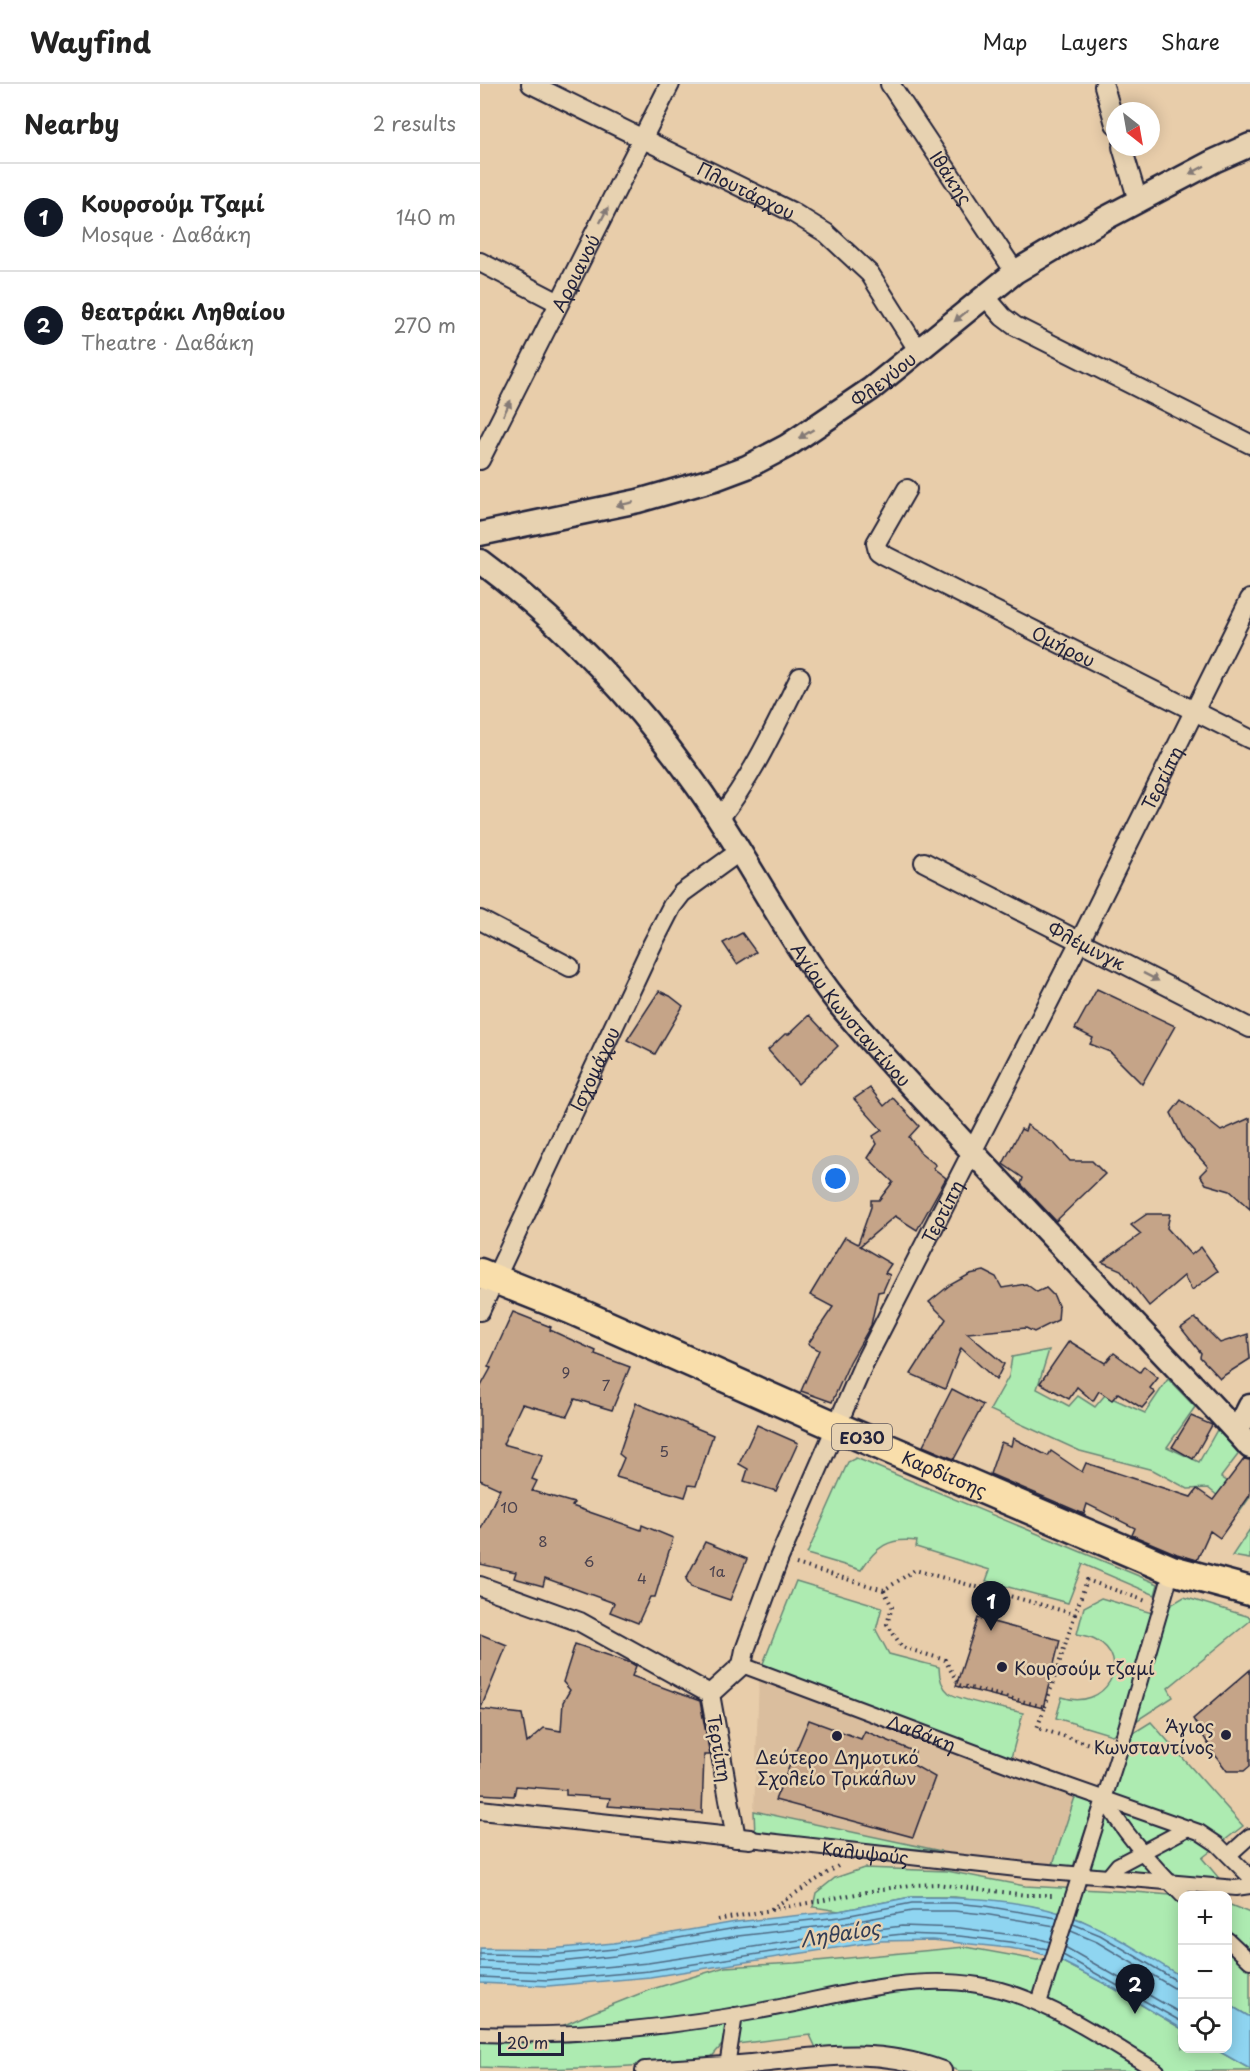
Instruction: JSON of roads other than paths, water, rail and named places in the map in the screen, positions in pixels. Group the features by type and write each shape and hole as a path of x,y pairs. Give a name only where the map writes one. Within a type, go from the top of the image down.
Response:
{"main road":[{"name":"Καρδίτσης","path":"488,1276 570,1309 835,1426 1172,1570 1210,1582 1249,1590"}],"street":[{"name":"Πλουτάρχου","path":"531,84 792,212 826,233 870,274 918,350"},
{"name":"Αρριανού","path":"480,460 670,84"},
{"name":"Ιθάκης","path":"890,84 1015,272"},
{"path":"1104,86 1109,102"},
{"name":"Φλεγύου","path":"480,534 638,501 706,482 747,467 787,446 830,419 871,389 1015,272 1138,201 1250,145"},
{"path":"1125,156 1138,201"},
{"path":"480,262 559,303"},
{"path":"985,296 1003,317 1015,326 1250,444"},
{"name":"Ομήρου","path":"907,489 876,543 878,551 1250,740"},
{"name":"Αγίου Κωνσταντίνου","path":"480,561 532,602 608,676 657,733 697,786 740,851 803,956 825,986 876,1047 972,1153 1243,1439"},
{"name":"Τερτίπη","path":"743,1839 710,1694 742,1665 745,1650 779,1558 835,1426 1080,942 1250,599"},
{"path":"719,819 732,802 769,738 800,677"},
{"name":"Ισχομάχου","path":"480,1311 488,1276 672,906 682,893 740,851"},
{"name":"Φλέμινγκ","path":"924,862 1250,1028"},
{"path":"480,920 570,967"},
{"path":"1243,1439 1250,1406"},
{"path":"1039,2003 1119,1752 1172,1570"},
{"path":"480,1586 580,1622 710,1694"},
{"name":"Δαβάκη","path":"742,1665 1014,1767 1188,1828 1208,1838 1229,1855 1250,1877"},
{"path":"1103,1797 1143,1851 1178,1891"},
{"name":"Καλυψούς","path":"480,1810 1079,1875 1236,1888 1250,1886"},
{"path":"1109,1876 1118,1865 1188,1828"},
{"path":"1229,1855 1250,1836"},
{"path":"1232,1945 1250,1961"},
{"path":"480,2034 617,2031 735,2015 885,1986 939,1981 980,1985 1039,2003 1157,2071"},
{"path":"727,2069 735,2015"},
{"path":"645,2071 727,2069 855,2054 903,2060 942,2071"}],"water":[{"name":"Ληθαίος","path":"911,1897 954,1898 1020,1904 1083,1921 1121,1940 1178,1975 1178,2027 1115,1989 1055,1958 1009,1948 932,1940 880,1941 650,1977 548,1986 480,1983 480,1948 550,1949 614,1943 736,1922 839,1911"},
{"path":"1232,2006 1250,2017 1250,2069 1222,2053 1232,2053"}],"place":[{"name":"Κουρσούμ Τζαμί","path":"991,1631"},
{"name":"Κουρσούμ τζαμί","path":"1002,1667"},
{"name":"Άγιος Κωνσταντίνος","path":"1226,1735"},
{"name":"Δεύτερο Δημοτικό Σχολείο Τρικάλων","path":"837,1736"},
{"name":"θεατράκι Ληθαίου","path":"1135,2014"}]}
